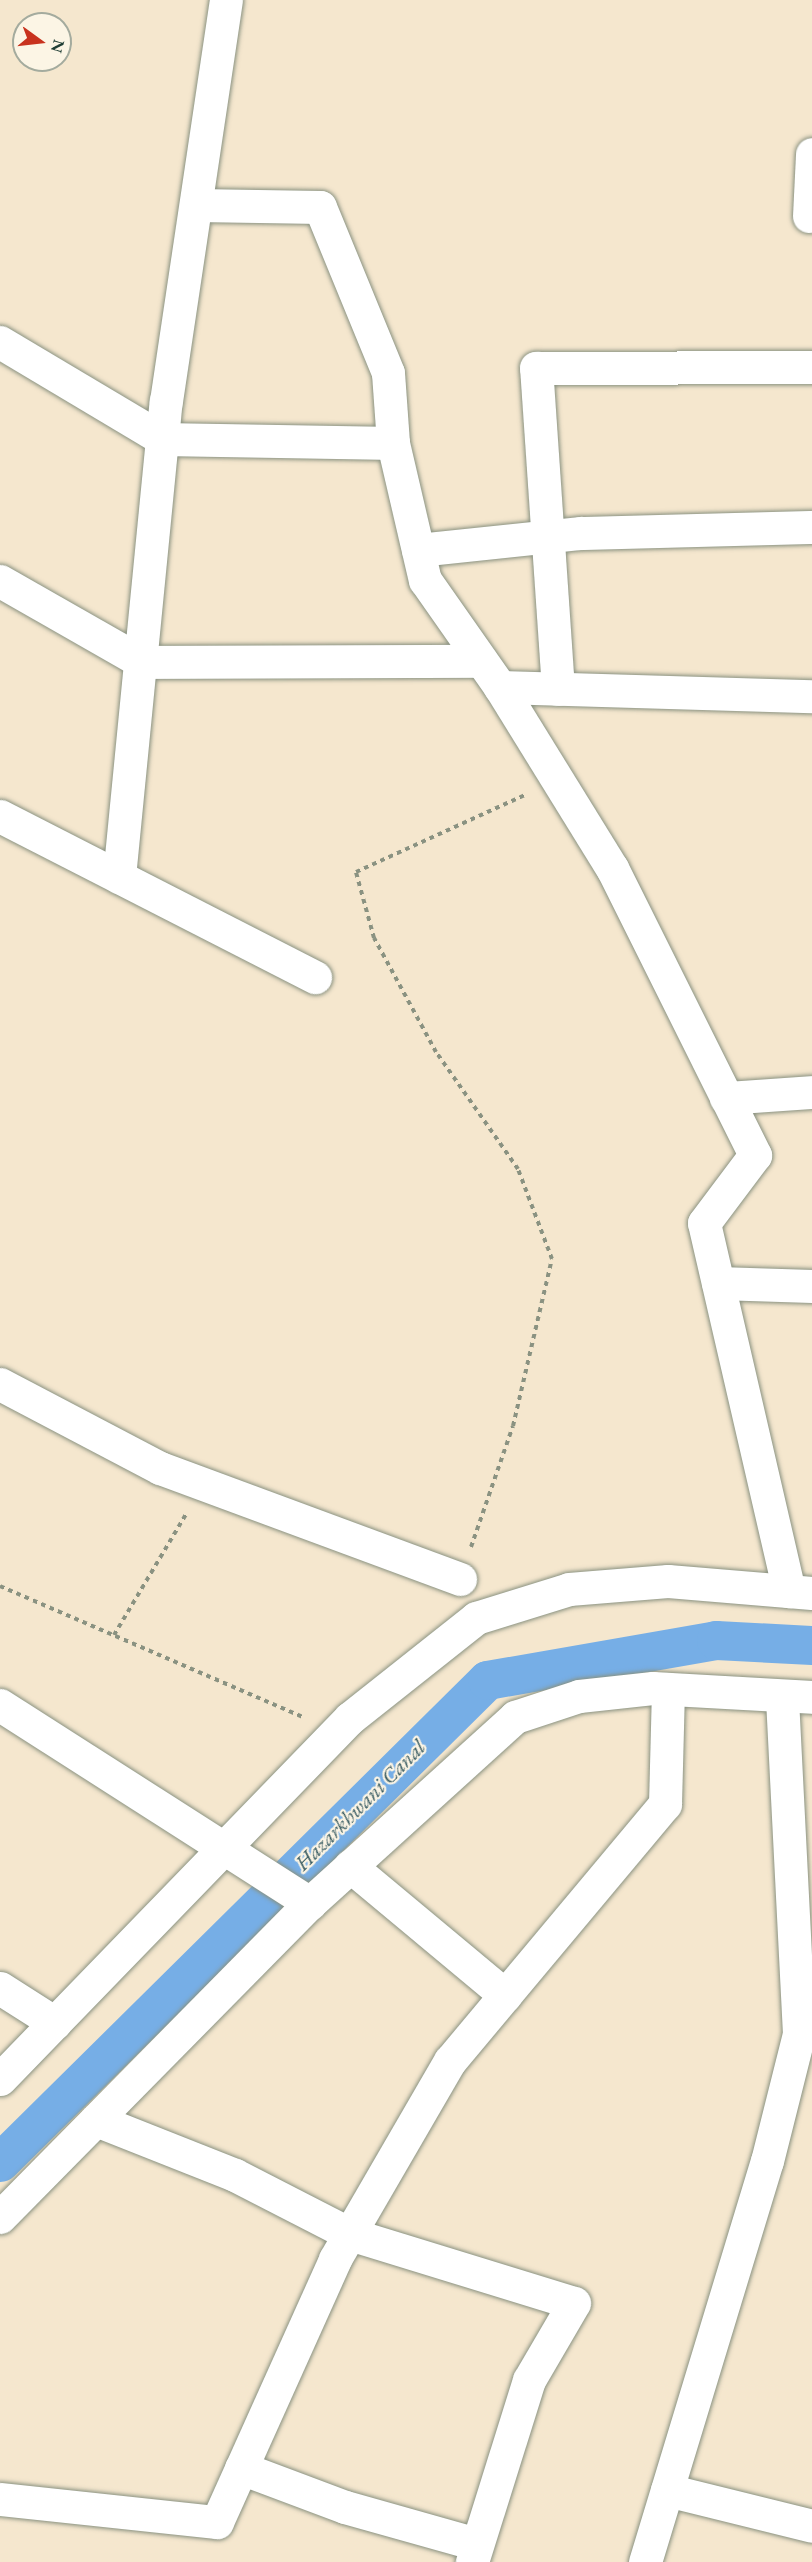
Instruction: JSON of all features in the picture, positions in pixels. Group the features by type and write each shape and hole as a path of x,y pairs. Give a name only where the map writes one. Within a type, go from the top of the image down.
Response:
{"street":[{"path":"119,877 163,439 226,0"},
{"path":"809,216 812,154"},
{"path":"0,2079 336,1732 476,1618 569,1589 657,1581 800,1592 704,1223 755,1155 612,868 490,674 425,580 393,443 388,373 320,207 196,205"},
{"path":"0,342 163,439 393,443"},
{"path":"558,689 536,368 812,367"},
{"path":"418,550 548,536 812,527"},
{"path":"0,581 142,662 490,674 558,689 812,696"},
{"path":"0,816 315,977"},
{"path":"726,1098 812,1092"},
{"path":"718,1283 812,1286"},
{"path":"0,1384 203,1485 460,1579"},
{"path":"0,2499 217,2522 350,2234 450,2061 665,1804 668,1689"},
{"path":"0,2217 309,1903 515,1717 579,1696 668,1689 797,1697 799,2034 767,2161 645,2562"},
{"path":"0,1705 228,1846 309,1903"},
{"path":"350,1866 505,1995"},
{"path":"0,1988 55,2023"},
{"path":"96,2120 235,2175 350,2234 574,2303 529,2380 475,2553 241,2468"},
{"path":"666,2490 812,2526"}],"path":[{"path":"460,1579 513,1426 552,1259 518,1169 436,1052 374,938 356,872 558,780"},
{"path":"114,1635 203,1485"},
{"path":"0,1586 336,1732"}],"waterway":[{"name":"Hazarkhwani Canal","path":"0,2162 487,1680 716,1640 812,1645"}]}
